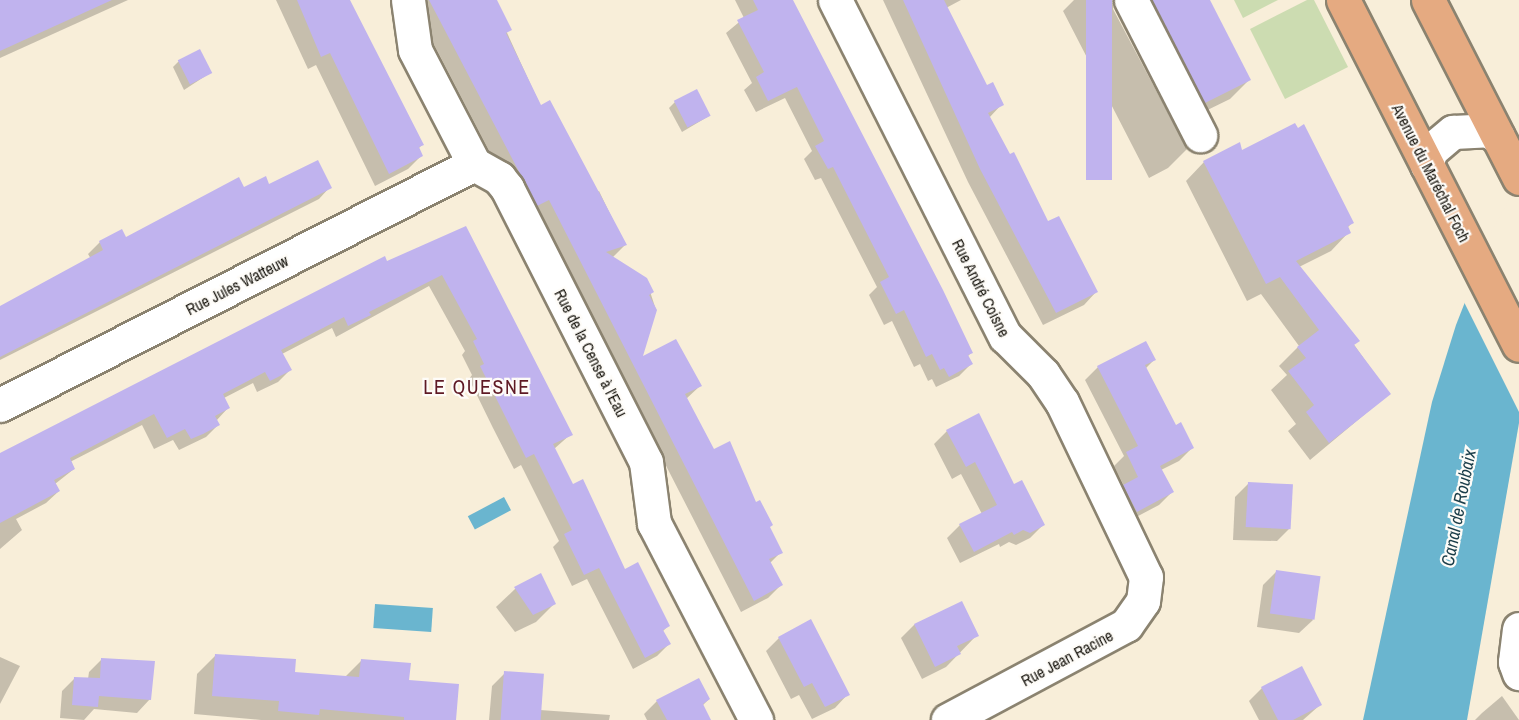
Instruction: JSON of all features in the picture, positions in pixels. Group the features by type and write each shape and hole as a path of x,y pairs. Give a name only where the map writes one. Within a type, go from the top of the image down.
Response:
{"main road":[{"name":"Avenue du Maréchal Foch","path":"1343,0 1519,345"},
{"path":"1428,0 1519,178"}],"street":[{"path":"408,0 415,50 474,164"},
{"name":"Rue André Coisne","path":"835,0 1005,336 1053,386 1143,565"},
{"path":"1131,0 1200,135"},
{"path":"1427,165 1431,151 1453,132 1470,128 1488,130 1501,143"},
{"name":"Rue Jules Watteuw","path":"0,405 474,164"},
{"name":"Rue de la Cense à l'Eau","path":"474,164 500,178 507,188 646,462 654,523 756,720"},
{"name":"Rue Jean Racine","path":"948,720 1126,625 1143,601 1143,565"},
{"path":"1519,629 1515,662 1519,673"}],"green space":[{"path":"1234,0 1278,0 1243,18"},
{"path":"1307,0 1314,0 1348,67 1285,99 1250,29"}],"water":[{"name":"Canal de Roubaix","path":"1519,185 1519,423 1467,720 1363,720 1432,402 1456,325 1487,246"},
{"path":"504,497 511,510 475,529 468,516"},
{"path":"375,604 433,608 431,632 373,628"}],"pier":[{"path":"1519,182 1519,412 1463,300 1484,245"}],"building":[{"path":"0,0 112,0 0,51"},
{"path":"297,0 350,0 424,145 419,147 423,156 389,174 330,53 321,57"},
{"path":"429,0 497,0 512,30 506,33 541,105 550,100 627,245 606,252 647,278 654,292 649,295 657,310 643,356 676,339 702,386 685,394 714,449 730,441 756,502 760,500 773,525 770,527 783,553 769,559 783,585 754,601 549,200 537,206"},
{"path":"753,0 793,0 943,290 973,353 968,355 973,364 949,377 944,368 940,370 932,354 926,357 904,310 896,314 880,282 889,277 833,167 828,169 815,146 824,141 797,87 768,101 756,77 764,72 737,20 758,10"},
{"path":"903,0 944,0 987,85 993,82 1004,105 988,113 1010,154 1014,152 1048,221 1059,216 1098,292 1056,313 980,169"},
{"path":"1086,0 1112,0 1112,180 1086,180"},
{"path":"1152,0 1210,0 1251,80 1205,103"},
{"path":"200,49 212,73 190,84 178,60"},
{"path":"697,89 711,116 687,128 674,101"},
{"path":"1295,123 1298,128 1304,124 1354,223 1348,226 1351,233 1296,261 1360,341 1354,345 1391,394 1329,443 1306,412 1314,405 1288,371 1306,358 1297,347 1319,330 1280,277 1266,284 1203,161 1240,142 1242,150"},
{"path":"318,160 332,188 0,357 0,306 103,250 99,241 122,229 126,237 239,177 244,187 266,176 269,184"},
{"path":"466,226 573,435 553,444 573,484 583,479 625,569 638,562 670,626 663,630 671,644 645,658 599,568 584,575 564,534 572,530 534,454 526,458 480,366 484,364 473,341 477,339 442,275 369,312 371,315 348,326 344,317 281,350 292,370 270,381 265,372 223,394 230,408 215,416 220,425 203,434 191,439 185,429 167,438 154,414 70,458 75,469 54,480 60,491 0,523 0,453 385,256 387,261"},
{"path":"1146,341 1156,360 1145,365 1176,425 1181,422 1194,448 1160,466 1174,492 1137,512 1123,485 1138,477 1126,452 1138,446 1097,366"},
{"path":"979,413 1014,484 1022,480 1045,525 1030,533 1023,530 1014,535 1012,532 974,552 959,524 997,505 975,462 966,467 946,430"},
{"path":"1248,482 1293,484 1291,529 1246,527"},
{"path":"1276,570 1321,576 1314,620 1270,614"},
{"path":"541,573 556,604 533,615 514,587"},
{"path":"962,601 979,636 957,646 961,654 935,667 914,624"},
{"path":"811,619 850,695 825,707 812,683 804,687 778,637"},
{"path":"215,654 296,659 295,672 359,677 361,659 411,663 409,680 459,684 456,720 404,720 404,717 320,709 319,715 278,711 279,701 212,696"},
{"path":"101,658 155,661 151,700 99,696 98,707 72,705 74,677 100,678"},
{"path":"1302,666 1322,705 1293,720 1278,720 1261,687"},
{"path":"504,671 544,674 541,720 501,720"},
{"path":"699,678 710,699 703,704 711,720 667,720 656,700"}],"district":[{"name":"LE QUESNE","path":"477,386"}]}
